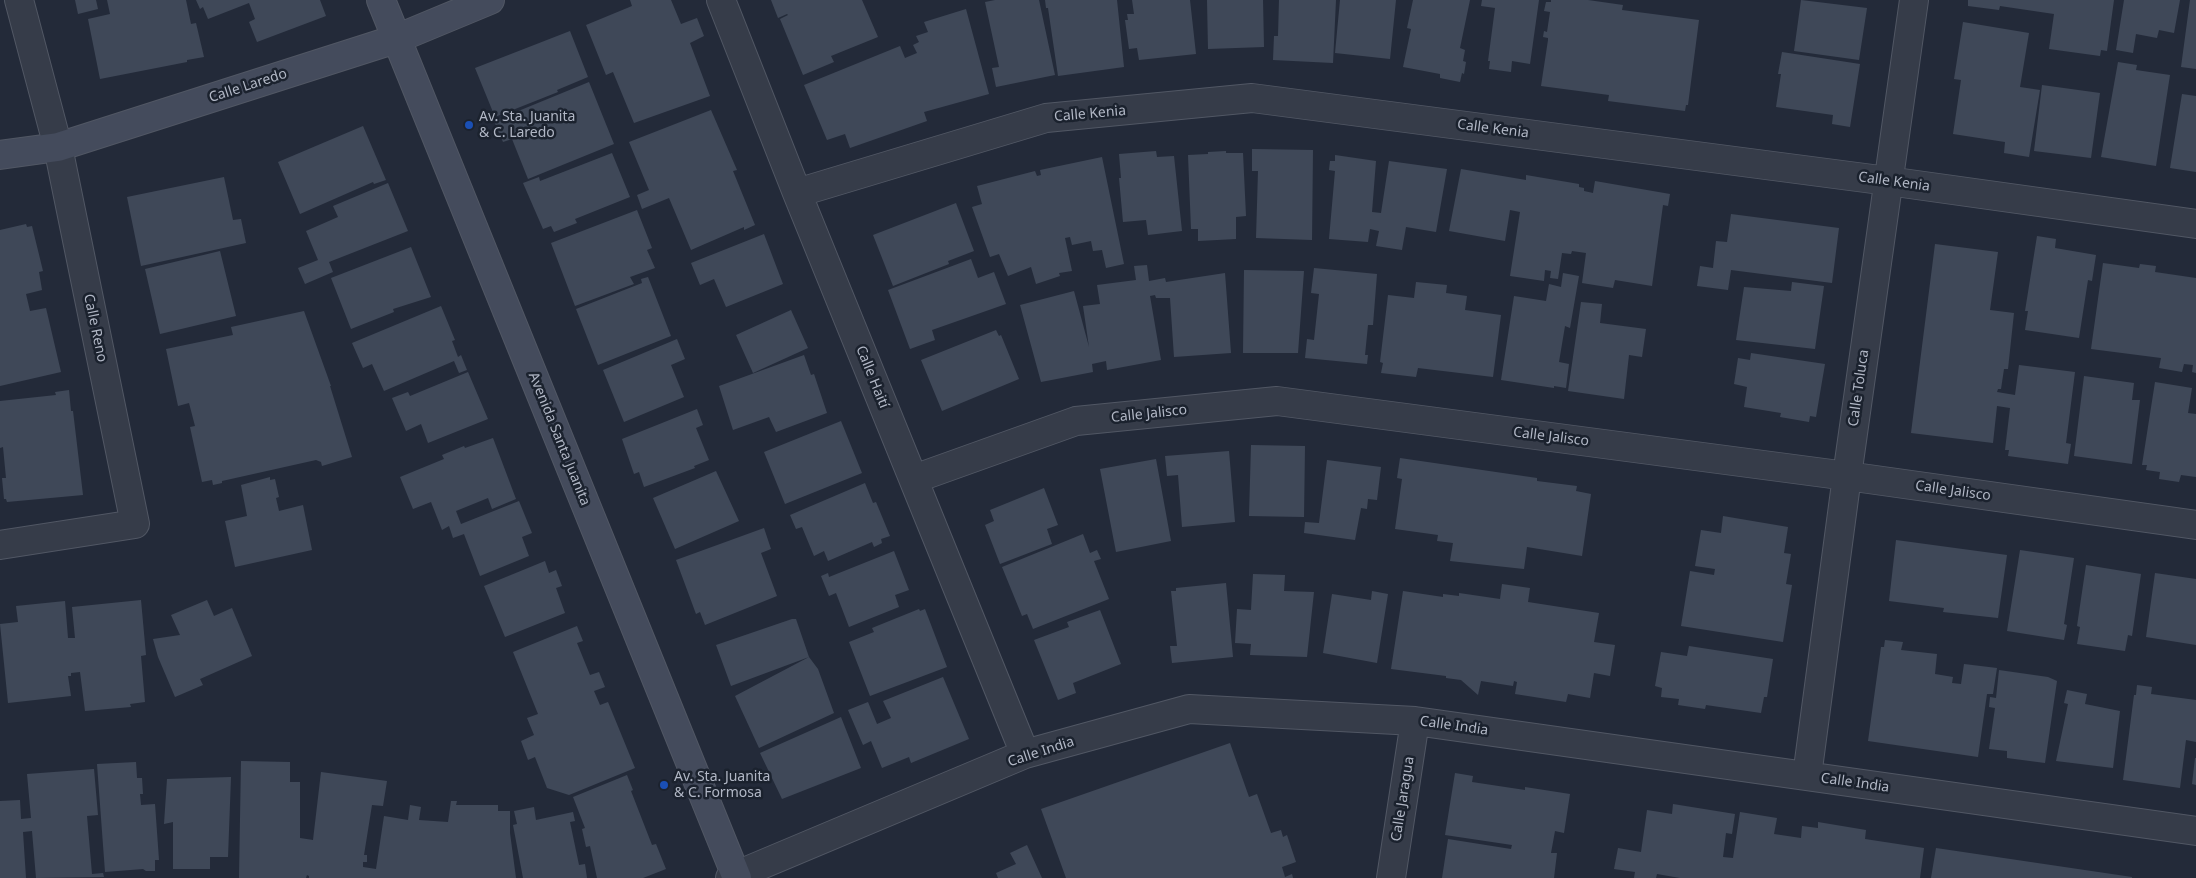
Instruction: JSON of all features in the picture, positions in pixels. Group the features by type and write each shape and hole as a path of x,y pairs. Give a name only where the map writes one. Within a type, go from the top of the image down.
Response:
{"street":[{"name":"Calle Reno","path":"0,545 135,524 58,147 19,0"},
{"name":"Avenida Santa Juanita","path":"381,0 735,877"},
{"name":"Calle Laredo","path":"0,155 58,147 396,39 490,0"},
{"name":"Calle Haití","path":"721,0 797,193 1025,754"},
{"name":"Calle Toluca","path":"1807,776 1914,0"},
{"name":"Calle Kenia","path":"797,193 1046,118 1252,98 1888,181 2196,224"},
{"name":"Calle Jalisco","path":"914,479 1076,421 1277,401 1847,476 2196,525"},
{"name":"Calle India","path":"735,877 1025,754 1188,709 1415,720 2196,831"},
{"name":"Calle Jaragua","path":"1391,878 1415,720"}],"building":[{"path":"75,0 96,0 98,9 78,14"},
{"path":"107,0 186,0 191,24 196,23 204,57 100,79 88,19 110,14"},
{"path":"196,0 320,0 326,16 257,42 249,22 255,19 249,3 208,19 203,7 200,9"},
{"path":"630,0 671,0 681,24 697,18 704,36 690,43 710,96 634,123 613,72 606,75 586,25 632,6"},
{"path":"771,0 862,0 878,37 831,56 834,62 803,75 780,19 788,15 778,18"},
{"path":"995,0 1039,0 1055,75 996,87 992,68 999,67 985,2"},
{"path":"1045,0 1117,0 1124,67 1058,76 1048,8 1046,8"},
{"path":"1132,0 1190,0 1196,54 1139,60 1137,48 1129,49 1125,20 1128,20 1127,14 1134,14"},
{"path":"1207,0 1263,0 1264,47 1208,49"},
{"path":"1279,0 1336,0 1333,63 1273,60 1274,36 1278,36"},
{"path":"1340,0 1396,0 1390,59 1335,53"},
{"path":"1413,0 1470,0 1460,48 1465,50 1463,61 1466,62 1464,74 1462,73 1460,82 1440,78 1440,74 1403,67 1411,29 1407,28"},
{"path":"1482,0 1539,0 1530,64 1512,61 1511,72 1489,69 1490,61 1488,61 1495,8 1481,6"},
{"path":"1551,0 1588,0 1623,5 1622,10 1699,20 1688,105 1686,105 1685,111 1608,101 1609,95 1541,86 1548,40 1548,38 1543,37 1544,31 1547,32 1550,12 1544,11 1546,2 1551,2"},
{"path":"1801,0 1867,8 1859,60 1794,51"},
{"path":"1968,0 2114,0 2107,51 2101,50 2100,56 2049,49 2054,14 2000,6 1999,10 1968,6"},
{"path":"2124,0 2180,0 2174,33 2159,30 2157,38 2136,34 2133,53 2116,50"},
{"path":"2190,0 2196,0 2196,69 2181,67"},
{"path":"966,9 989,94 924,112 927,121 850,148 845,134 827,140 804,85 900,46 905,58 917,53 913,45 919,42 916,36 928,32 924,22"},
{"path":"1963,22 2029,33 2020,87 2040,90 2029,157 2004,153 2005,142 1953,134 1961,80 1954,79"},
{"path":"570,31 588,77 557,90 558,92 495,117 475,68"},
{"path":"1782,52 1860,64 1850,127 1832,124 1833,115 1776,107 1781,74 1778,74"},
{"path":"2118,62 2137,65 2136,70 2170,75 2156,166 2101,157"},
{"path":"589,82 614,144 528,179 512,139 503,142 494,121"},
{"path":"2042,85 2100,93 2091,158 2034,151"},
{"path":"2182,94 2196,96 2196,172 2170,168"},
{"path":"711,110 737,170 733,171 755,225 744,230 744,227 691,250 669,198 642,209 637,195 649,190 629,142"},
{"path":"363,126 386,180 374,184 373,182 300,214 278,162"},
{"path":"1252,149 1313,150 1312,240 1256,238 1258,171 1252,171"},
{"path":"1156,151 1157,157 1174,156 1182,231 1148,235 1146,220 1123,222 1119,154"},
{"path":"1226,151 1226,153 1243,153 1246,216 1236,217 1236,239 1198,241 1198,229 1191,229 1188,155"},
{"path":"612,153 630,197 575,219 577,223 554,232 551,226 543,229 523,183 539,177 540,181"},
{"path":"1335,155 1376,161 1372,212 1381,213 1389,161 1447,169 1436,232 1406,227 1402,250 1376,246 1379,231 1370,229 1368,242 1329,239 1335,171 1329,170 1330,161 1335,161"},
{"path":"1102,157 1124,264 1106,268 1102,250 1093,251 1091,241 1072,245 1070,237 1065,238 1072,271 1059,273 1060,276 1036,284 1031,267 1008,276 999,254 990,257 972,207 982,204 977,186 1035,171 1037,176 1041,175 1040,170"},
{"path":"1461,169 1526,180 1526,175 1579,184 1579,187 1584,188 1584,191 1593,193 1595,181 1670,194 1668,206 1663,205 1652,286 1615,280 1613,288 1582,283 1586,253 1572,251 1571,254 1562,253 1558,279 1550,278 1551,271 1545,270 1544,281 1510,276 1520,212 1510,210 1505,241 1449,231"},
{"path":"224,177 233,220 241,219 246,243 141,266 127,197"},
{"path":"388,183 408,231 329,262 333,272 305,284 298,268 318,260 306,231 338,217 333,206"},
{"path":"956,203 974,251 948,261 949,264 893,286 873,235"},
{"path":"637,210 652,248 647,250 655,268 630,277 634,284 575,306 551,243"},
{"path":"1731,214 1839,228 1832,283 1731,270 1728,290 1697,286 1700,266 1713,268 1716,241 1727,242"},
{"path":"26,224 27,227 32,226 43,271 39,272 42,290 26,294 30,311 46,308 61,372 0,386 0,230"},
{"path":"764,234 783,284 726,307 714,279 700,285 691,263"},
{"path":"2037,236 2056,239 2055,248 2096,255 2092,281 2088,280 2079,338 2025,330 2028,311 2025,311"},
{"path":"1935,244 1998,252 1990,310 2014,313 2008,369 2004,369 2001,389 1998,389 1997,392 2015,395 2019,365 2075,372 2066,443 2071,444 2068,464 2008,456 2009,450 2005,450 2010,408 1997,406 1993,443 1911,433"},
{"path":"411,247 431,297 393,309 394,312 351,329 331,278"},
{"path":"220,251 236,316 160,334 145,269"},
{"path":"971,259 978,278 994,272 1006,304 932,330 935,340 910,349 888,290"},
{"path":"2103,263 2139,268 2140,264 2156,266 2155,272 2196,278 2196,373 2192,372 2193,365 2184,364 2182,372 2159,368 2161,358 2091,349"},
{"path":"1147,265 1149,281 1165,278 1166,282 1225,273 1231,353 1174,357 1170,298 1156,298 1155,295 1150,296 1161,360 1107,370 1106,361 1092,364 1093,372 1041,382 1020,305 1074,291 1089,347 1083,306 1100,304 1097,285 1136,280 1134,266"},
{"path":"1314,268 1377,274 1373,325 1368,325 1365,355 1368,355 1367,364 1305,358 1307,339 1314,340 1319,294 1311,293"},
{"path":"1244,270 1304,271 1298,353 1243,353"},
{"path":"1563,273 1579,276 1570,328 1565,326 1559,362 1569,364 1566,388 1501,380 1514,296 1546,301 1549,284 1561,287"},
{"path":"648,277 671,336 598,365 576,309 642,283 641,279"},
{"path":"1416,282 1447,285 1446,293 1467,296 1465,310 1501,315 1493,377 1418,368 1416,377 1381,373 1383,363 1380,362 1388,295 1414,298"},
{"path":"1792,282 1824,286 1815,349 1736,340 1744,287 1791,291"},
{"path":"1581,302 1602,304 1600,323 1646,329 1642,357 1629,355 1624,399 1568,391"},
{"path":"441,306 455,340 452,341 458,357 461,355 467,370 459,373 454,361 384,391 372,364 363,368 352,343"},
{"path":"791,310 808,348 753,373 736,335"},
{"path":"304,311 331,386 352,457 322,466 321,462 316,460 222,481 222,483 213,485 212,480 202,482 190,427 195,426 189,403 178,406 166,349 233,335 231,327"},
{"path":"996,330 999,336 1001,335 1019,379 942,411 921,360"},
{"path":"677,339 685,359 671,365 684,397 624,422 603,370"},
{"path":"1751,353 1825,364 1816,417 1810,416 1809,422 1780,417 1781,413 1744,407 1747,387 1734,384 1738,358 1750,360"},
{"path":"804,355 811,375 814,374 827,413 776,432 769,417 733,430 719,386"},
{"path":"468,372 488,419 428,443 421,424 406,431 392,398 408,392 410,396"},
{"path":"2084,376 2134,383 2132,400 2140,400 2132,464 2074,456"},
{"path":"2155,382 2192,388 2188,413 2196,414 2196,477 2181,475 2179,482 2159,479 2160,472 2146,470 2147,465 2142,465"},
{"path":"69,390 83,495 7,502 4,499 2,478 6,478 3,447 0,448 0,401 56,395 55,392"},
{"path":"697,409 703,425 696,428 709,460 694,466 695,468 644,487 639,472 634,474 622,439"},
{"path":"841,421 862,473 785,504 764,452"},
{"path":"493,438 516,499 492,509 488,498 456,511 461,524 519,501 532,533 522,537 529,556 480,576 464,534 453,538 449,526 442,530 431,502 413,509 400,477 444,459 442,455 464,446 465,448"},
{"path":"1251,445 1305,446 1304,517 1249,516"},
{"path":"1229,451 1235,522 1182,527 1178,475 1167,476 1165,456"},
{"path":"1400,458 1537,478 1537,481 1577,486 1576,491 1591,494 1582,556 1527,547 1524,569 1450,561 1453,543 1437,541 1438,535 1395,529 1402,479 1397,478"},
{"path":"1156,459 1171,541 1116,552 1100,469"},
{"path":"1327,460 1381,467 1377,500 1368,499 1367,509 1361,508 1355,540 1304,533 1305,522 1319,523"},
{"path":"716,471 739,521 675,549 653,498"},
{"path":"270,477 270,480 275,479 279,497 276,498 279,511 303,505 312,550 235,567 225,521 247,516 241,485"},
{"path":"865,483 873,503 876,502 890,536 881,539 882,543 874,547 872,542 828,561 824,551 814,556 802,527 796,529 790,515"},
{"path":"1044,488 1058,525 1047,529 1052,544 1000,564 985,525 994,521 990,510"},
{"path":"1723,516 1788,527 1784,553 1791,554 1786,584 1792,585 1783,642 1681,626 1690,571 1714,575 1715,569 1695,566 1701,530 1721,533"},
{"path":"764,528 771,549 761,553 777,596 705,625 700,612 696,614 676,560"},
{"path":"1083,534 1090,553 1097,550 1101,559 1094,561 1109,599 1033,629 1027,614 1022,616 1002,567"},
{"path":"1896,540 2007,555 1998,618 1943,612 1944,608 1889,601"},
{"path":"2020,550 2074,558 2064,624 2067,625 2064,640 2007,631"},
{"path":"894,551 909,590 895,595 899,607 849,627 836,593 829,596 821,576 828,573 829,577"},
{"path":"545,561 549,573 556,570 562,586 556,588 565,613 505,637 484,586"},
{"path":"2086,565 2141,574 2132,636 2128,635 2125,651 2077,644 2080,627 2077,626"},
{"path":"2155,573 2196,579 2196,645 2146,637"},
{"path":"1253,574 1285,575 1284,591 1314,592 1307,657 1250,655 1251,644 1235,643 1237,609 1251,610"},
{"path":"1226,583 1233,657 1172,663 1170,646 1177,646 1171,591 1176,591 1176,588"},
{"path":"1502,584 1530,588 1528,602 1599,613 1594,642 1615,645 1610,676 1594,673 1590,698 1568,694 1566,702 1515,694 1517,682 1514,681 1513,686 1481,681 1478,695 1461,680 1446,678 1446,676 1391,669 1403,591 1443,597 1443,594 1459,596 1459,593 1500,599"},
{"path":"1372,591 1388,594 1377,663 1323,653 1332,594 1371,600"},
{"path":"141,600 146,655 141,656 145,702 130,704 131,707 85,711 80,672 71,673 71,676 68,676 71,696 8,703 0,624 18,622 16,606 65,601 68,638 75,638 72,607"},
{"path":"207,600 214,616 232,608 252,656 200,679 203,685 175,697 158,657 153,639 180,635 171,615"},
{"path":"919,609 920,611 925,609 947,667 870,696 849,642 874,632 872,628"},
{"path":"1100,610 1121,664 1073,683 1076,693 1058,700 1034,640 1069,627 1067,622"},
{"path":"796,619 809,657 731,686 716,645"},
{"path":"577,626 583,641 577,643 590,675 599,672 605,687 594,691 600,705 608,702 635,768 569,795 547,788 535,757 528,760 521,741 534,735 527,718 538,714 513,652"},
{"path":"1885,640 1903,642 1901,650 1937,654 1935,674 1953,677 1952,683 1961,684 1964,664 1997,668 1993,694 1987,694 1978,757 1868,741 1881,647 1884,647"},
{"path":"1689,646 1773,659 1767,697 1764,697 1761,713 1706,705 1705,709 1678,705 1679,699 1661,697 1662,688 1655,686 1661,652 1687,656"},
{"path":"809,657 818,669 834,713 759,748 735,696"},
{"path":"1999,670 2048,677 2057,681 2045,763 2007,758 2007,751 1989,749 1995,708 1989,707 1990,697 1996,698"},
{"path":"943,677 969,739 911,763 909,757 882,768 871,741 863,745 848,710 868,702 877,724 891,718 883,701"},
{"path":"2137,685 2152,687 2151,694 2196,700 2196,742 2186,740 2180,788 2123,780 2134,695 2136,695"},
{"path":"2067,690 2087,694 2085,704 2120,711 2113,768 2056,761 2068,704 2064,703"},
{"path":"841,717 861,768 782,799 760,753"},
{"path":"1230,743 1249,797 1257,794 1271,833 1281,830 1283,837 1287,835 1296,862 1282,867 1285,877 1292,874 1293,878 1066,878 1041,809"},
{"path":"2196,758 2196,785 2192,784"},
{"path":"241,761 290,762 290,782 300,782 300,838 313,840 321,772 387,781 383,806 372,805 364,855 367,855 367,862 363,862 363,867 376,869 384,816 408,820 410,805 421,807 419,820 448,822 451,801 457,801 456,805 498,805 498,811 510,811 510,833 516,878 309,878 307,875 306,878 239,878"},
{"path":"136,762 137,778 142,778 143,794 140,794 141,805 155,804 159,860 155,860 155,871 143,869 105,872 97,764"},
{"path":"94,769 98,815 87,816 92,874 103,873 104,877 36,878 32,831 23,832 26,878 0,878 0,801 20,800 21,819 31,818 27,774"},
{"path":"1455,773 1473,776 1472,782 1570,794 1564,833 1555,831 1551,853 1557,853 1554,878 1442,878 1448,839 1511,849 1512,845 1445,835"},
{"path":"627,775 633,790 631,791 652,845 656,844 666,869 643,878 597,878 590,846 586,847 582,829 585,828 573,797"},
{"path":"231,777 228,857 210,857 210,869 173,869 173,822 164,824 167,779"},
{"path":"1673,804 1735,814 1732,834 1726,833 1723,857 1733,858 1740,812 1777,818 1774,834 1801,838 1802,826 1818,828 1818,822 1866,830 1865,839 1924,848 1920,878 1680,878 1657,874 1656,878 1634,878 1635,872 1614,869 1618,848 1641,852 1647,810 1672,814"},
{"path":"534,807 536,820 573,812 575,821 570,822 579,865 585,864 587,878 523,878 513,825 517,824 514,811"},
{"path":"1027,845 1042,878 998,878 996,873 1016,864 1010,853"},
{"path":"1936,848 2132,877 2132,878 1931,878"}],"place":[{"name":"Av. Sta. Juanita & C. Laredo","path":"469,125"},
{"name":"Av. Sta. Juanita & C. Formosa","path":"664,785"}]}
